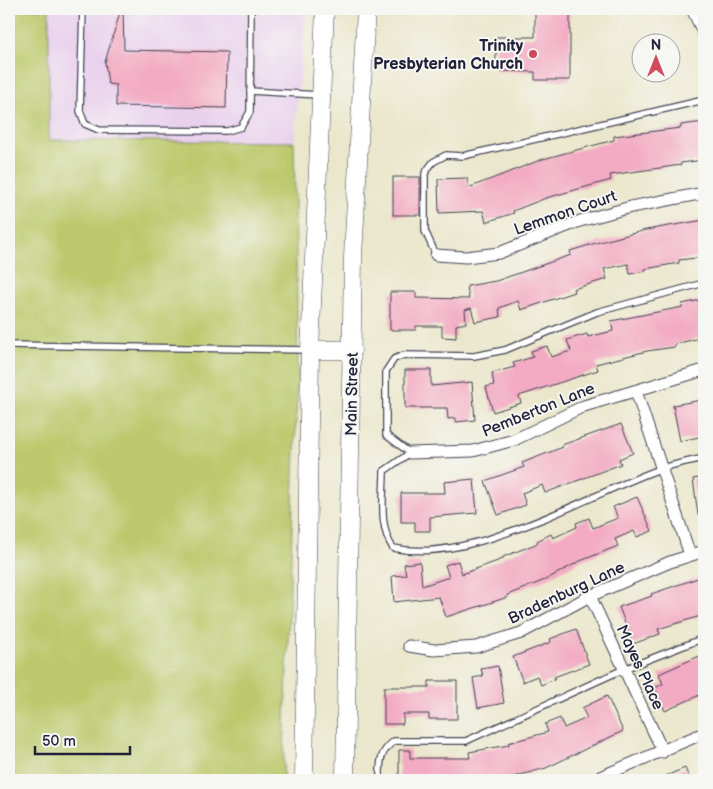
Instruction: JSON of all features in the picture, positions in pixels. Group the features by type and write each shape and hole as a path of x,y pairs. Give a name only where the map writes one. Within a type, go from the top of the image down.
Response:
{"main road":[{"path":"304,780 310,350 325,9"},
{"name":"Main Street","path":"345,780 353,256 366,9"},
{"path":"310,350 352,350"}],"street":[{"path":"692,9 704,34"},
{"name":"Lemmon Court","path":"436,255 466,257 500,252 580,221 631,206 704,193"},
{"name":"Pemberton Lane","path":"410,454 473,451 514,440 584,406 704,370"},
{"path":"636,391 690,555"},
{"name":"Bradenburg Lane","path":"409,646 434,650 476,647 521,633 590,596 704,550"},
{"name":"Mayes Place","path":"590,596 663,752"},
{"path":"593,780 663,752 704,733"}],"lane":[{"path":"83,9 80,111 85,124 99,130 227,132 241,127 250,112 251,9"},
{"path":"250,91 321,95"},
{"path":"436,255 425,231 425,173 433,162 446,155 463,156 704,100"},
{"path":"704,283 597,312 506,350 474,356 404,355 394,359 386,371 386,435 410,454 384,471 384,526 386,537 393,548 405,550 454,548 493,538 661,468 704,458"},
{"path":"9,345 310,350"},
{"path":"380,780 380,756 384,749 394,741 466,741 624,669 704,638"}],"shaded area":[{"path":"49,9 306,9 294,142 49,140"}],"green space":[{"path":"9,9 49,9 49,140 294,142 298,366 283,780 9,780"}],"building":[{"path":"121,9 123,9 124,50 227,52 226,108 116,106 116,85 108,84 105,62"},
{"name":"Trinity Presbyterian Church","path":"535,9 570,9 570,80 535,80 535,72 496,71 496,37 535,37"},
{"path":"704,122 704,160 610,175 611,180 546,198 513,211 514,213 486,222 483,211 439,213 438,179 467,178 468,188 543,159 614,140 614,136 681,128 681,125"},
{"path":"393,177 420,177 420,215 393,215"},
{"path":"704,220 704,257 679,260 679,263 645,269 645,271 630,274 628,264 604,269 607,279 573,289 574,292 521,310 518,301 499,308 500,317 475,322 471,308 465,310 466,323 456,325 456,338 442,337 442,326 416,326 416,330 390,330 390,292 416,292 416,298 469,299 467,286 496,281 571,255 570,251 646,230"},
{"path":"701,300 704,312 704,337 675,344 675,347 647,351 596,364 598,370 519,396 521,403 493,412 486,387 494,385 492,373 515,367 513,363 533,357 531,351 547,346 551,357 571,351 567,340 587,334 588,337 613,331 611,321 683,307 682,304"},
{"path":"405,370 431,370 431,386 472,382 475,420 456,422 456,418 448,419 447,408 405,408"},
{"path":"702,400 704,436 680,441 673,405"},
{"path":"621,424 633,453 619,459 621,464 545,493 542,485 522,493 526,505 498,515 485,481 524,467 522,463 563,447 562,445"},
{"path":"704,477 704,515 698,515 693,479"},
{"path":"474,479 477,513 430,517 430,531 415,531 415,522 401,522 401,493 445,493 444,482"},
{"path":"637,497 652,531 637,537 634,531 615,539 618,546 580,561 545,580 507,595 508,597 446,617 439,597 394,602 392,576 406,575 404,564 420,562 422,586 449,577 445,565 458,561 462,574 503,559 503,557 538,543 537,541 551,534 553,538 577,527 576,523 589,518 593,528 618,518 613,507"},
{"path":"704,576 704,615 658,629 660,634 633,644 619,607"},
{"path":"576,629 589,664 554,677 555,679 541,685 537,676 523,682 513,657 551,642 550,639"},
{"path":"704,654 704,693 665,711 655,688 663,684 659,674"},
{"path":"498,666 504,703 478,708 473,678 483,676 481,669"},
{"path":"429,681 457,681 457,719 429,719 429,714 403,714 403,724 384,724 384,687 429,687"},
{"path":"607,696 623,731 546,768 502,780 399,780 399,750 410,750 410,758 470,758 469,752 509,745 508,743 548,732 545,724 560,718 564,728 587,718 582,708"},
{"path":"685,768 690,780 656,780"}],"place":[{"name":"Trinity Presbyterian Church","path":"533,54"}]}
